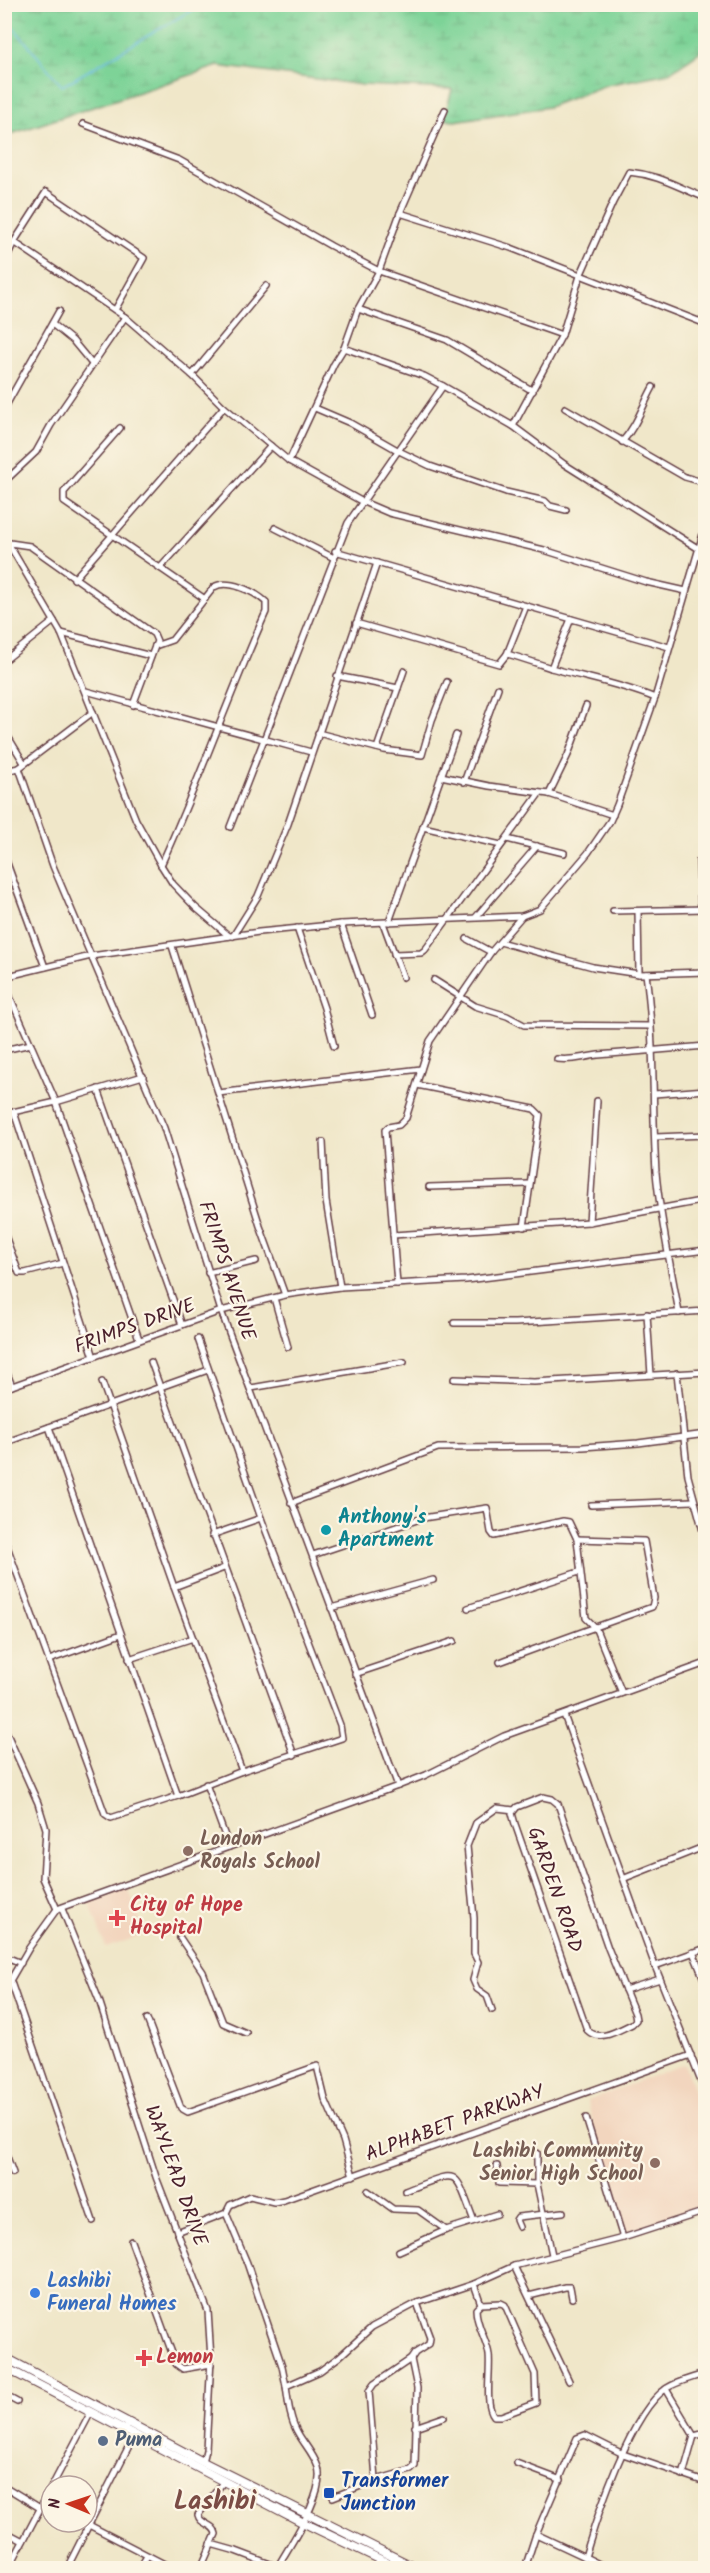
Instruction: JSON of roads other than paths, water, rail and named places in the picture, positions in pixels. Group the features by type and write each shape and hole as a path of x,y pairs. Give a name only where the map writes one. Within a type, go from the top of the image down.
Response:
{"main road":[{"path":"4,2357 225,2481 302,2522 398,2568"},
{"path":"4,2367 91,2412 203,2462 417,2568"}],"street":[{"path":"289,461 334,364 344,348 358,309 379,271 400,213 445,110"},
{"path":"83,124 179,160 379,271 562,335"},
{"path":"513,426 562,335 580,276 629,172 668,180 705,198"},
{"path":"4,263 14,242 46,192 144,258 115,310"},
{"path":"400,213 511,248 705,324"},
{"path":"14,242 125,317 192,375 224,407 289,461 361,501 389,513 544,550 605,567 646,582 686,591"},
{"path":"192,375 266,286"},
{"path":"358,309 447,340 533,391"},
{"path":"4,409 59,311"},
{"path":"4,482 36,452 125,317"},
{"path":"52,324 73,341 92,364"},
{"path":"344,348 424,376 513,426 564,464 699,549"},
{"path":"230,827 262,740 308,630 334,554 353,512 399,452 442,386"},
{"path":"622,442 636,426 640,410 653,387"},
{"path":"74,579 224,407"},
{"path":"315,408 350,423 399,452 464,478 506,492 545,501 550,506 566,510"},
{"path":"565,408 685,477 705,483"},
{"path":"120,428 64,492 62,497 64,502 205,599"},
{"path":"160,568 271,446"},
{"path":"4,977 91,956 231,936 341,924 522,916 540,909 588,854 613,815 655,698 705,524"},
{"path":"275,528 334,554 377,563 669,647"},
{"path":"4,536 61,633 136,820 161,865 173,884 195,907 231,936"},
{"path":"10,543 30,546 154,634 157,640 133,705"},
{"path":"231,936 258,896 288,824 377,563"},
{"path":"155,645 172,640 214,587 220,584 228,583 263,599 267,607 188,805 161,865"},
{"path":"356,623 499,664 507,654 526,606"},
{"path":"551,668 571,619"},
{"path":"4,662 54,621"},
{"path":"61,633 151,656"},
{"path":"507,654 632,689 655,698"},
{"path":"377,748 404,671"},
{"path":"337,676 398,688"},
{"path":"318,733 377,748 422,755 432,720 447,682"},
{"path":"464,782 498,688"},
{"path":"86,692 311,752"},
{"path":"549,794 568,754 586,706"},
{"path":"4,771 19,768 93,712"},
{"path":"4,730 24,763"},
{"path":"403,977 394,954 386,922 456,735"},
{"name":"FRIMPS AVENUE","path":"19,768 53,866 164,1128 221,1311 398,1786"},
{"path":"441,776 464,782 549,794 613,815"},
{"path":"394,954 421,953 539,794"},
{"path":"423,827 501,845"},
{"path":"507,839 564,853"},
{"path":"477,917 537,846"},
{"path":"4,855 45,967"},
{"path":"613,911 703,909 699,861 702,856"},
{"path":"638,911 642,974 651,1026 655,1137 661,1209 679,1313"},
{"path":"397,1284 385,1132 388,1127 399,1125 404,1121 430,1041 491,952 522,916"},
{"path":"341,924 372,1015"},
{"path":"297,928 324,1008 334,1046"},
{"path":"467,939 491,952"},
{"path":"500,942 593,967 642,974 705,972"},
{"path":"172,946 218,1094 285,1295"},
{"path":"434,980 475,1006 507,1016 524,1025 651,1026"},
{"path":"4,983 56,1102 139,1339"},
{"path":"4,1050 31,1044"},
{"path":"557,1059 575,1061 585,1056 705,1046"},
{"path":"218,1094 421,1070"},
{"path":"4,1114 56,1102 143,1076"},
{"path":"417,1085 538,1112 541,1119 524,1227"},
{"path":"99,1089 182,1325"},
{"path":"654,1094 705,1090"},
{"path":"589,1222 597,1101"},
{"path":"14,1112 94,1357"},
{"path":"655,1137 705,1134"},
{"path":"322,1142 326,1201 340,1287"},
{"path":"429,1187 529,1184"},
{"path":"393,1235 589,1222 705,1200"},
{"path":"4,1233 19,1273 63,1263"},
{"name":"FRIMPS DRIVE","path":"4,1389 221,1311 285,1295 340,1287 466,1280 535,1273 705,1250"},
{"path":"208,1273 256,1261"},
{"path":"274,1298 288,1347"},
{"path":"454,1323 514,1323 705,1311"},
{"path":"647,1314 651,1375"},
{"path":"4,1538 105,1814 115,1818 242,1771 342,1738 343,1733 261,1518 198,1339"},
{"path":"151,1362 224,1568 294,1755"},
{"path":"251,1388 404,1362"},
{"path":"4,1366 12,1386"},
{"path":"4,1443 208,1370"},
{"path":"454,1379 534,1382 705,1372"},
{"path":"677,1373 683,1436 693,1501 705,1542"},
{"path":"102,1382 242,1771"},
{"path":"50,1427 178,1796"},
{"path":"291,1503 438,1448 583,1447 638,1443 705,1434"},
{"path":"591,1505 693,1501"},
{"path":"313,1555 423,1518 487,1508 491,1532 494,1536 563,1521 569,1522 577,1539 586,1618 596,1627 622,1693"},
{"path":"212,1535 261,1518"},
{"path":"500,1662 655,1604 645,1543 616,1539 577,1539"},
{"path":"174,1587 224,1568"},
{"path":"468,1608 579,1572"},
{"path":"331,1608 433,1580"},
{"path":"50,1660 121,1634"},
{"path":"129,1659 193,1638"},
{"path":"355,1674 454,1641"},
{"path":"4,1991 60,1909 398,1786 426,1775 504,1736 705,1664"},
{"path":"564,1715 655,1966 705,2094"},
{"name":"WAYLEAD DRIVE","path":"4,1727 38,1803 45,1829 43,1878 60,1909 99,2000 156,2177 208,2311 211,2364 206,2450 203,2462"},
{"path":"207,1784 229,1847"},
{"name":"GARDEN ROAD","path":"543,1797 552,1798 558,1804 625,1990 635,2014 635,2022 600,2037 592,2035 587,2030 537,1890 515,1824 512,1813 514,1810 543,1797"},
{"path":"492,2010 487,1996 477,1989 473,1980 478,1962 474,1954 474,1917 466,1845 476,1823 497,1808 514,1810"},
{"path":"625,1878 705,1846"},
{"path":"180,1938 202,1972 223,2023 246,2033"},
{"path":"655,1966 705,1948"},
{"path":"693,1952 705,1984"},
{"path":"4,1956 21,1963"},
{"path":"625,1990 660,1979"},
{"path":"11,1982 93,2221"},
{"path":"147,2019 181,2108 188,2112 317,2066 325,2099 343,2140 353,2176"},
{"name":"ALPHABET PARKWAY","path":"226,2213 230,2205 250,2196 274,2202 284,2200 691,2055"},
{"path":"697,2071 705,2068"},
{"path":"586,2118 623,2238"},
{"path":"4,2148 13,2173"},
{"path":"537,2153 537,2184 552,2255"},
{"path":"497,2166 499,2183 537,2184"},
{"path":"405,2191 446,2175 455,2178 462,2186 474,2221"},
{"path":"368,2191 393,2209 418,2210 446,2230"},
{"path":"286,2386 320,2370 339,2357 372,2327 417,2303 474,2284 514,2266 623,2238 705,2211"},
{"path":"519,2227 516,2220 518,2217 563,2212"},
{"path":"177,2232 226,2213 247,2264 282,2366 292,2421 318,2469 316,2498 278,2568 236,2551 211,2544"},
{"path":"399,2251 446,2230 497,2214"},
{"path":"131,2241 176,2364 183,2369 211,2364"},
{"path":"514,2266 569,2381"},
{"path":"474,2284 481,2304"},
{"path":"530,2296 570,2287 572,2298"},
{"path":"376,2480 369,2391 374,2384 429,2344 430,2338 417,2303"},
{"path":"501,2303 505,2305 535,2374 536,2403 501,2416 494,2416 489,2406 489,2353 476,2318 476,2309 481,2304 501,2303"},
{"path":"333,2497 376,2480 411,2470 415,2466 417,2388 411,2359"},
{"path":"585,2557 602,2500 647,2409 666,2389 705,2373"},
{"path":"666,2389 694,2436 683,2475"},
{"path":"4,2395 17,2402"},
{"path":"59,2474 91,2412"},
{"path":"415,2427 444,2417"},
{"path":"99,2505 137,2431"},
{"path":"694,2436 705,2433"},
{"path":"525,2568 536,2534 577,2438 580,2436 585,2435 623,2454 705,2482"},
{"path":"516,2463 561,2480"},
{"path":"201,2568 216,2530 198,2518 198,2515 225,2481"},
{"path":"4,2486 39,2507"},
{"path":"9,2568 39,2510"},
{"path":"99,2530 172,2568"},
{"path":"4,2531 23,2541"},
{"path":"67,2568 84,2534"},
{"path":"536,2534 607,2568"},
{"path":"140,2568 147,2556"}],"waterway":[{"path":"4,24 15,29 62,86 202,4"}],"place":[{"name":"Anthony's Apartment","path":"326,1530"},
{"name":"London Royals School","path":"188,1851"},
{"name":"City of Hope Hospital","path":"117,1918"},
{"name":"Lashibi Community Senior High School","path":"655,2163"},
{"name":"Lashibi Funeral Homes","path":"35,2293"},
{"name":"Lemon","path":"144,2358"},
{"name":"Puma","path":"103,2441"},
{"name":"Transformer Junction","path":"329,2493"}],"district":[{"name":"Lashibi","path":"215,2502"}]}
